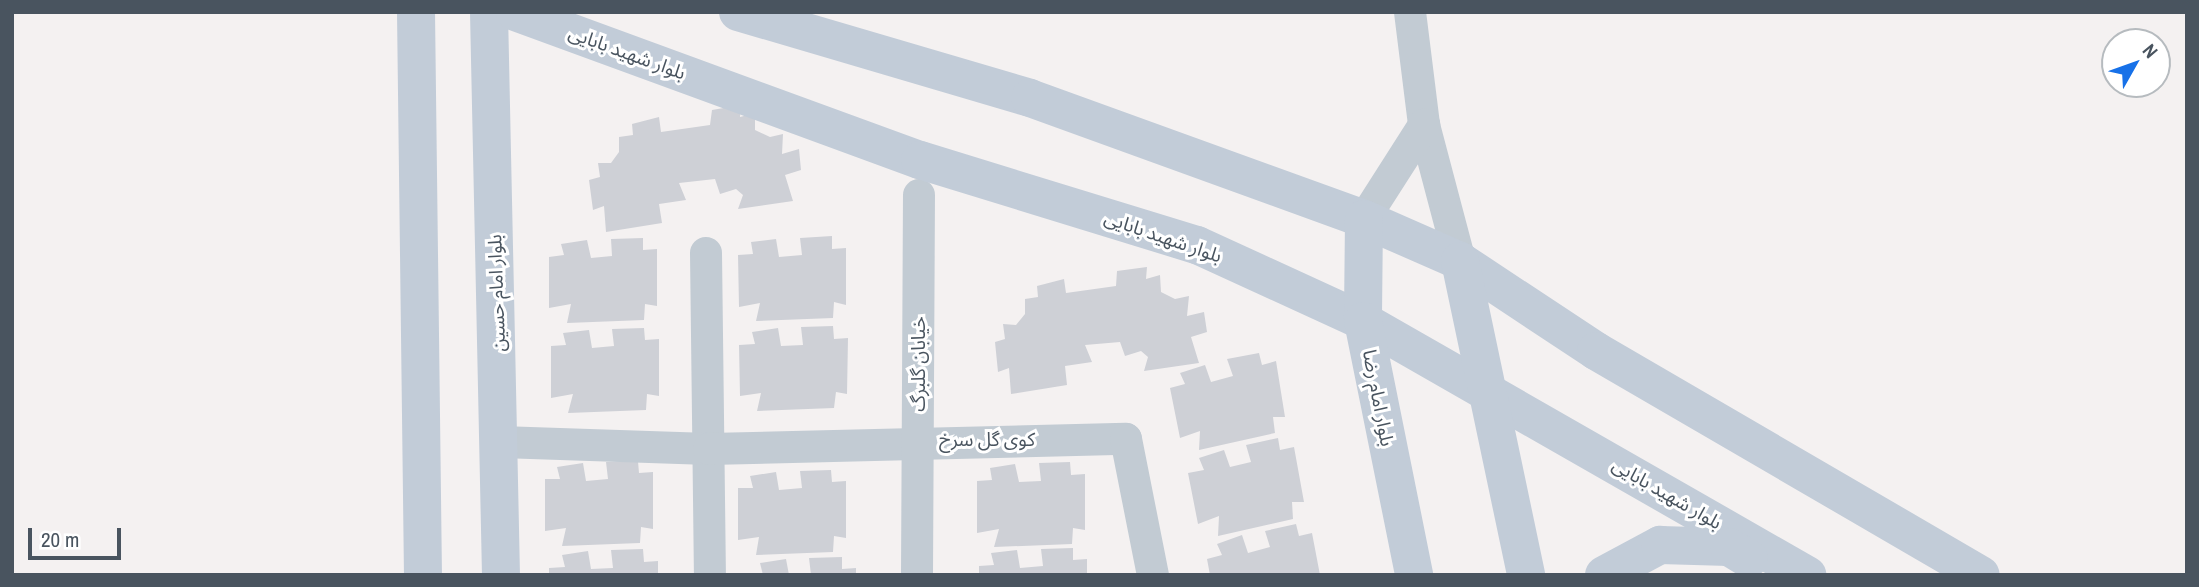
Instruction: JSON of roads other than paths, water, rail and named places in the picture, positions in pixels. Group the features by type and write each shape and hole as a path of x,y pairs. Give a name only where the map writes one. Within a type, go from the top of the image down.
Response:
{"main road":[{"path":"416,12 423,575"},
{"name":"بلوار امام حسین","path":"489,12 501,442 501,575"},
{"name":"بلوار شهید بابایی","path":"515,12 920,160 1196,245 1363,321 1807,575"},
{"path":"738,12 1030,98 1364,219 1460,261 1596,351 1981,575"},
{"name":"بلوار امام رضا","path":"1364,219 1363,321 1414,575"},
{"path":"1460,261 1526,575"},
{"path":"1604,575 1660,545 1687,544 1729,547 1775,575"}],"street":[{"path":"1410,12 1424,125 1460,261"},
{"path":"1364,219 1424,125"},
{"name":"خیابان گلبرگ","path":"917,575 919,195"},
{"path":"706,253 710,575"},
{"name":"کوی گل سرخ","path":"501,442 709,449 919,441 1126,439 1153,575"}]}
